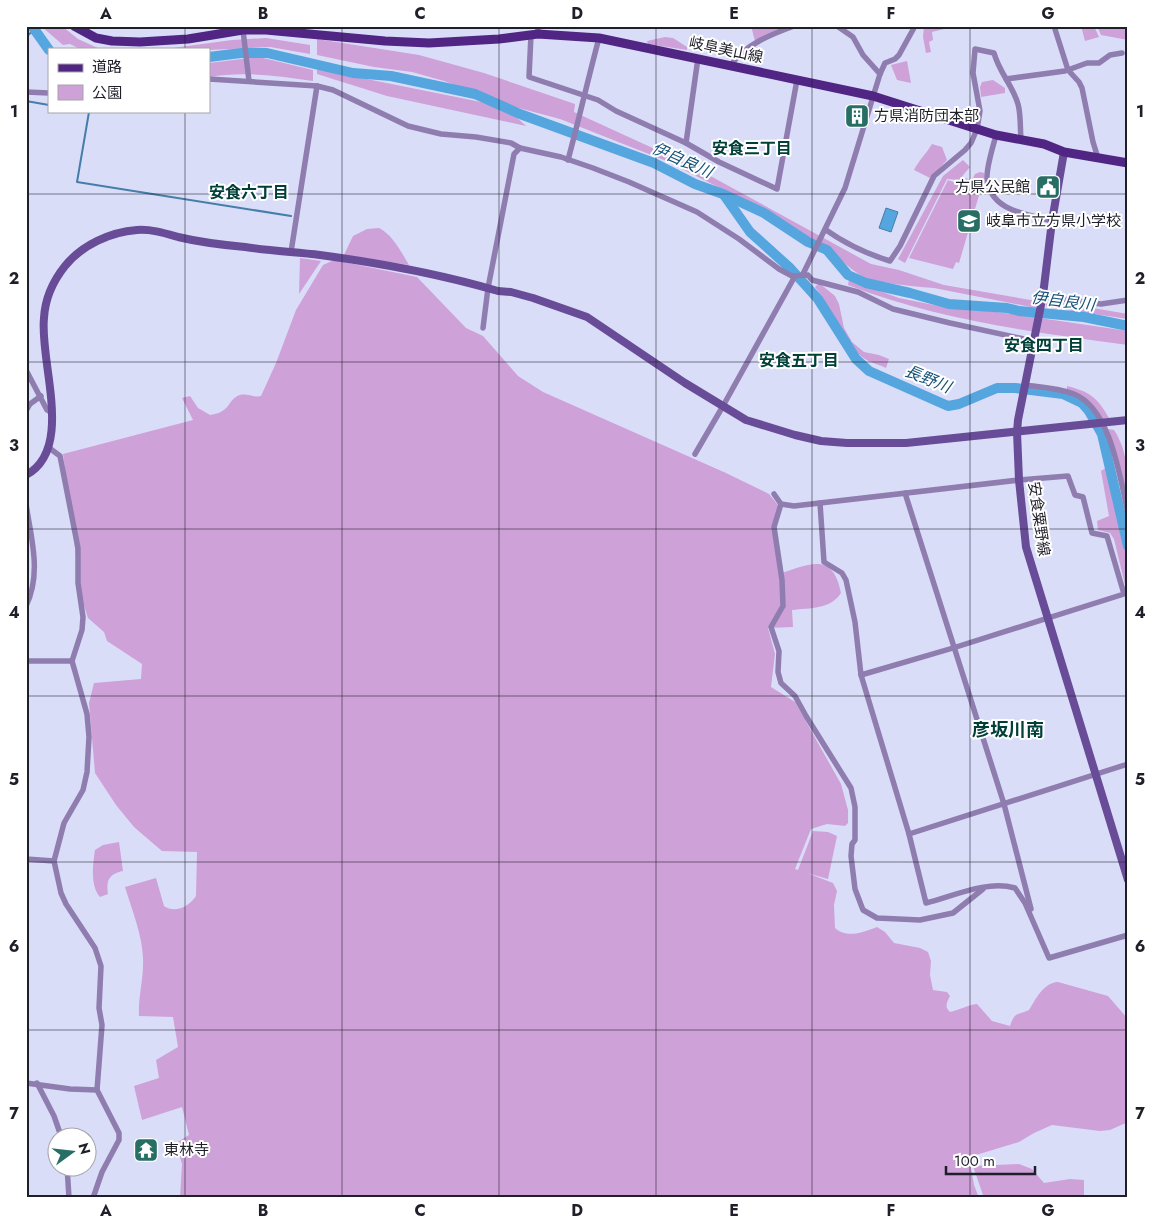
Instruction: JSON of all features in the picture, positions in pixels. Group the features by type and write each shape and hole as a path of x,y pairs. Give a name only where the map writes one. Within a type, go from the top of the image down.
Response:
{"main road":[{"name":"岐阜美山線","path":"77,28 96,38 112,41 140,42 188,39 243,28 303,30 385,41 428,43 499,39 536,32 599,38 873,96 996,135 1044,144 1064,152 1128,164"}],"street":[{"path":"731,65 743,51 762,40 794,26"},
{"path":"837,26 853,38 863,55 880,74"},
{"path":"695,454 724,406 795,276 805,272 845,188 880,74 885,63 895,59 915,26"},
{"path":"1054,26 1068,70 1082,88 1092,142 1098,158"},
{"path":"243,28 248,79"},
{"path":"536,32 529,77 598,100 616,111 686,143 719,162 777,189 797,80"},
{"path":"568,160 599,38"},
{"path":"825,231 873,256 890,261 900,246 934,176 965,150 978,129 980,111 974,73 975,49 994,53 997,64 1019,106 1021,140"},
{"path":"1006,79 1068,70 1087,63 1099,63 1110,56 1122,53"},
{"path":"686,143 698,58"},
{"path":"210,79 248,79 317,86 334,90 408,126 442,134 511,143 520,148 568,160 630,182 697,212 739,239 779,269 795,276"},
{"path":"292,252 317,86"},
{"path":"26,92 48,93"},
{"path":"996,135 987,176 996,200 1001,206 1052,221"},
{"path":"483,328 488,288 514,154 520,148"},
{"name":"安食粟野線","path":"1064,152 1052,221 1045,296 1024,386 1017,432 1019,480 1026,547 1046,618 1128,880"},
{"path":"26,475 40,464 48,447 52,431 43,319 46,301 54,283 64,267 86,247 101,239 119,233 137,230 158,231 178,237 414,271 533,298 587,317 685,383 746,420 795,435 838,443 906,443 1128,420"},
{"path":"805,272 812,280 858,292 893,309 950,323 1034,339"},
{"path":"1045,296 1101,304 1128,300"},
{"path":"26,370 47,410 52,413"},
{"path":"1024,386 1074,395 1086,402 1101,422 1113,453 1128,513"},
{"path":"26,410 40,396"},
{"path":"48,447 60,456 78,548 78,583 83,617 82,630 72,661 87,714 88,737 83,790 64,823 54,861 61,893 66,904 95,948 101,966 99,1008 102,1025 97,1090 119,1133 119,1140 102,1172 93,1198"},
{"path":"774,494 781,504 794,506 1068,476 1075,495 1083,497 1092,533 1107,536 1124,594 861,676"},
{"path":"905,493 1004,804 1039,938"},
{"path":"820,503 824,562 842,573 846,580 855,622 861,676 909,834 926,904 985,887 1001,886 1015,888 1026,903 1039,938 1049,958 1128,935"},
{"path":"26,504 36,565 34,585 26,606"},
{"path":"781,504 774,527 782,580 783,606 771,627 779,651 778,672 781,683 795,696 851,788 854,807 855,840 851,856 855,889 863,910 877,918 920,920 953,913 985,887"},
{"path":"26,661 72,661"},
{"path":"909,834 1128,764"},
{"path":"26,859 54,861"},
{"path":"26,1083 70,1089 97,1090"},
{"path":"37,1083 58,1126"},
{"path":"68,1176 69,1198"}],"green space":[{"path":"41,26 62,26 78,39 98,48 78,48 70,44 63,45"},
{"path":"751,26 781,26 781,29 755,41"},
{"path":"924,26 944,26 944,29 932,32 933,40 929,42 931,52 926,53 923,37"},
{"path":"1081,26 1094,26 1099,37 1085,41"},
{"path":"1097,26 1128,26 1128,40 1101,35"},
{"path":"665,37 673,38 687,47 687,50 648,44 647,41"},
{"path":"266,38 310,45 310,54 270,47 210,50 210,48 172,48 232,40"},
{"path":"317,39 419,55 484,73 575,104 574,112 694,167 871,264 899,270 944,285 1036,301 1036,308 934,288 878,281 864,277 823,246 748,202 664,160 560,119 515,107 444,81 412,72 374,67 317,55"},
{"path":"259,57 313,70 313,81 248,74 210,77 210,63"},
{"path":"907,61 911,83 897,80 891,65"},
{"path":"317,69 491,104 515,116 526,126 387,96 317,74"},
{"path":"993,80 1005,88 1005,93 981,97 980,87 982,82"},
{"path":"932,144 942,147 947,160 930,178 914,170"},
{"path":"963,160 970,167 959,180 947,179 905,263 898,259 943,176"},
{"path":"984,173 986,191 968,186 965,178 972,180 975,174"},
{"path":"948,180 980,192 959,263 956,262 953,269 909,258"},
{"path":"379,228 393,239 409,265 344,255 353,236 367,229"},
{"path":"300,258 321,261 299,294"},
{"path":"334,260 417,277 466,328 483,336 518,376 543,392 769,494 778,505 776,542 779,574 810,565 826,566 832,571 837,580 841,593 826,605 792,610 793,627 768,628 775,654 771,687 795,702 841,784 848,810 848,823 845,826 827,824 811,829 795,869 798,870 813,831 828,832 837,836 828,879 807,873 833,883 837,891 834,905 835,928 850,934 877,927 885,932 894,943 920,948 928,952 931,961 930,975 933,990 947,992 950,996 947,1006 950,1012 977,1004 992,1021 1010,1026 1015,1016 1029,1010 1040,992 1053,983 1058,982 1108,996 1128,1019 1128,1122 1110,1130 1100,1131 1052,1125 1019,1142 976,1155 970,1162 974,1185 979,1198 180,1198 182,1164 176,1143 189,1135 182,1107 142,1120 134,1086 159,1078 156,1060 178,1047 173,1017 139,1016 143,965 142,949 125,887 156,878 164,906 173,909 182,908 196,896 197,852 162,851 134,827 116,805 95,773 89,703 94,683 141,679 142,664 107,641 104,632 88,618 81,596 63,454 193,420 182,398 190,396 198,408 210,415 222,411 233,399 240,395 261,396 296,310 323,265"},
{"path":"849,280 899,298 934,305 1013,314 1128,331 1128,345 1021,330 951,316 882,297 848,285"},
{"path":"819,283 835,296 839,304 844,328 852,342 864,352 889,359 886,368 866,360 847,340 815,287"},
{"path":"1046,300 1128,314 1128,319 1046,307"},
{"path":"1067,386 1092,396 1101,405 1109,418 1103,419 1092,405 1067,391"},
{"path":"1108,429 1114,430 1123,448 1128,476 1128,506"},
{"path":"1109,466 1128,548 1128,597 1114,539 1110,533 1098,530 1097,521 1109,516 1101,471"},
{"path":"119,842 123,871 114,874 110,878 108,881 108,894 100,897 93,881 95,850 103,845"},
{"path":"1019,1164 1032,1169 1044,1183 1070,1179 1084,1180 1084,1198 984,1198 973,1166"}],"water":[{"path":"886,208 898,212 891,232 879,228"}],"waterway":[{"name":"伊自良川","path":"32,26 48,49"},
{"path":"26,37 35,29"},
{"name":"伊自良川","path":"210,57 241,53 267,53 353,73 391,76 475,94 520,114 654,163 695,184 723,194 764,213 808,242 827,250 848,275 866,283 949,304 1007,308 1019,311 1084,317 1128,326"},
{"path":"26,101 48,105"},
{"path":"89,112 77,182 291,216"},
{"name":"長野川","path":"724,195 750,232 790,268 818,299 856,359 869,371 948,406 959,404 997,388 1015,388 1063,394 1082,403 1089,411 1102,434 1128,546"}],"place":[{"name":"方県消防団本部","path":"857,116"},
{"name":"方県公民館","path":"1048,187"},
{"name":"岐阜市立方県小学校","path":"969,221"},
{"name":"東林寺","path":"146,1150"}],"district":[{"name":"安食三丁目","path":"752,148"},
{"name":"安食六丁目","path":"249,192"},
{"name":"安食四丁目","path":"1044,345"},
{"name":"安食五丁目","path":"799,360"},
{"name":"彦坂川南","path":"1008,730"}]}
